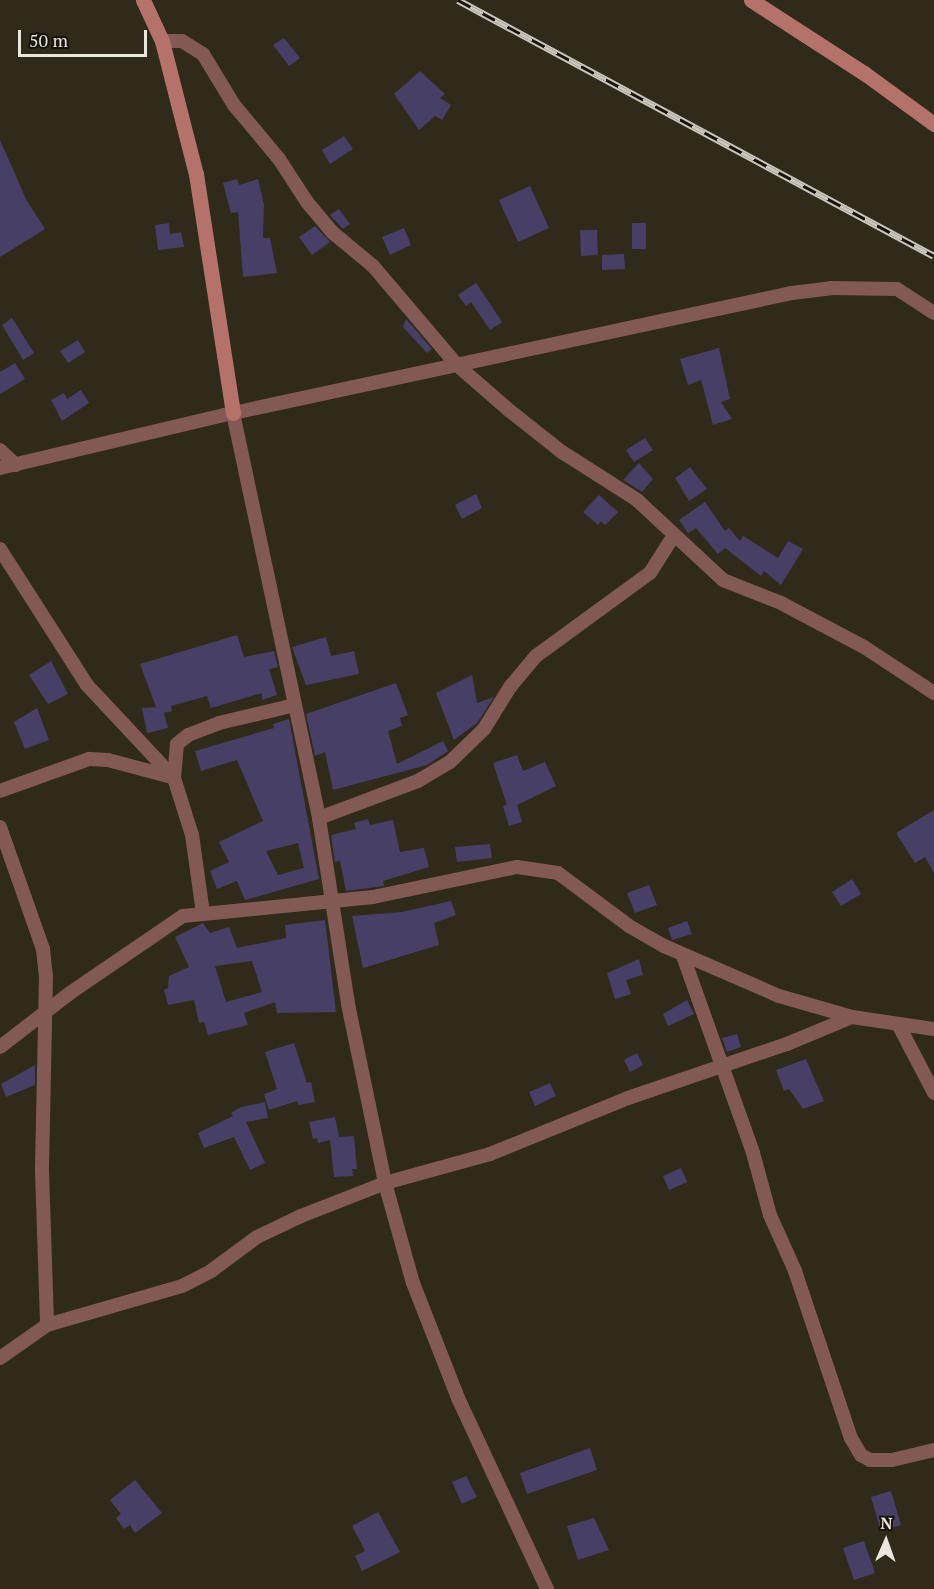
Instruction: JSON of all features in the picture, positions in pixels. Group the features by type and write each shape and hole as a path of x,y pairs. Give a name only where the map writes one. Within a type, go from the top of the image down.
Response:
{"street":[{"path":"143,0 162,41 196,174 233,413 319,818 359,1068 385,1183 413,1283 458,1398 547,1589"},
{"path":"751,0 864,73 934,124"},
{"path":"162,41 182,41 203,54 234,105 279,159 307,202 332,231 373,266 457,365 562,452 638,500 723,580 781,603 864,647 934,693"},
{"path":"0,468 233,413 792,292 831,288 897,289 934,313"},
{"path":"0,450 16,465"},
{"path":"319,818 397,790 450,762 484,729 510,687 536,656 650,573 674,535"},
{"path":"0,549 87,685 174,778"},
{"path":"203,913 192,835 174,778 176,749 188,735 295,705"},
{"path":"0,790 89,759 108,760 174,778"},
{"path":"0,827 43,950 47,1012 42,1171 47,1325"},
{"path":"0,1047 169,923 203,913 373,897 517,867 548,869 568,878 628,926 683,956 779,996 852,1017 934,1029"},
{"path":"683,956 753,1153 770,1215 795,1271 851,1438 861,1455 870,1460 892,1460 934,1450"},
{"path":"0,1358 47,1325 182,1286 278,1226 385,1183 490,1154 628,1098 721,1067 852,1017"},
{"path":"898,1024 934,1093"}],"building":[{"path":"284,38 300,58 289,66 273,45"},
{"path":"420,71 445,94 440,98 451,105 442,120 435,116 419,130 394,94"},
{"path":"344,136 353,149 330,164 322,150"},
{"path":"0,140 27,201 45,229 0,257"},
{"path":"237,179 239,185 258,179 264,205 263,238 270,238 277,273 243,277 238,212 231,213 223,183"},
{"path":"530,186 549,228 518,242 499,200"},
{"path":"339,209 350,224 343,229 330,215"},
{"path":"169,223 170,234 181,232 184,247 158,250 155,225"},
{"path":"632,223 646,223 646,249 632,249"},
{"path":"315,226 330,242 312,255 299,237"},
{"path":"404,228 411,245 390,255 382,237"},
{"path":"580,230 597,230 598,255 581,256"},
{"path":"624,254 625,269 602,270 602,255"},
{"path":"476,283 502,322 490,330 471,302 466,306 458,295"},
{"path":"12,318 34,353 23,360 2,325"},
{"path":"406,319 432,349 427,353 403,327"},
{"path":"78,340 85,352 68,363 60,351"},
{"path":"719,348 730,399 721,402 732,419 713,425 701,380 688,385 680,359"},
{"path":"15,363 25,379 0,394 0,372"},
{"path":"81,390 89,403 62,421 51,400 64,393 67,399"},
{"path":"645,438 653,450 634,462 626,450"},
{"path":"639,463 653,479 642,492 623,480"},
{"path":"690,467 707,489 689,501 675,478"},
{"path":"476,494 482,508 462,519 455,505"},
{"path":"599,495 618,512 605,525 601,521 598,525 583,512"},
{"path":"705,502 725,531 729,528 740,541 743,536 778,558 788,541 803,549 781,585 764,571 761,576 725,548 718,554 696,528 688,533 679,520"},
{"path":"237,635 244,657 274,651 278,667 269,669 277,695 262,700 262,693 211,708 207,696 171,706 172,711 164,713 168,728 147,733 142,708 156,707 140,664"},
{"path":"326,637 331,656 354,651 359,674 306,685 292,647"},
{"path":"51,661 68,694 48,704 29,675"},
{"path":"472,675 477,703 494,697 477,723 454,740 436,693"},
{"path":"396,683 408,715 400,718 402,726 388,731 397,764 443,741 448,751 427,765 333,790 325,752 315,756 306,714"},
{"path":"37,708 49,740 25,749 14,722"},
{"path":"289,719 319,879 245,900 237,881 217,889 210,871 229,862 219,842 263,821 237,760 201,771 195,751 274,728 273,724","holes":["298,843 304,868 278,875 266,851"]},
{"path":"517,755 523,771 545,762 556,786 517,805 522,822 509,826 503,806 507,805 493,763"},
{"path":"934,810 934,873 925,857 915,863 896,833"},
{"path":"368,819 370,825 393,820 400,852 424,848 429,867 383,881 384,886 346,891 340,861 335,862 336,870 331,835 356,829 354,823"},
{"path":"490,844 492,858 457,862 455,847"},
{"path":"852,879 861,894 841,906 832,892"},
{"path":"649,885 657,905 635,913 627,893"},
{"path":"451,901 456,915 434,923 439,945 363,968 352,916 402,912"},
{"path":"325,920 336,1012 277,1013 275,1002 244,1013 248,1025 208,1035 204,1022 199,1023 194,1000 168,1005 164,990 168,988 169,976 189,967 175,937 203,923 210,933 229,927 237,948 286,938 285,925","holes":["252,961 262,992 226,1002 215,966"]},
{"path":"687,921 692,934 672,940 668,928"},
{"path":"639,959 643,975 626,980 631,994 615,999 607,973"},
{"path":"687,1000 694,1014 668,1026 663,1014"},
{"path":"737,1034 741,1047 727,1052 722,1038"},
{"path":"294,1043 307,1083 311,1082 315,1102 298,1105 297,1101 269,1110 264,1094 277,1089 265,1052"},
{"path":"637,1053 643,1065 630,1072 624,1060"},
{"path":"806,1059 824,1101 803,1109 789,1089 784,1091 776,1070"},
{"path":"35,1065 35,1085 6,1097 1,1084"},
{"path":"550,1083 556,1096 535,1106 529,1092"},
{"path":"265,1102 268,1118 246,1122 265,1163 250,1170 234,1137 204,1148 198,1133 233,1116 231,1113 241,1107"},
{"path":"335,1117 339,1137 354,1136 357,1169 352,1169 353,1176 334,1177 330,1140 318,1143 317,1138 313,1139 309,1122"},
{"path":"681,1168 687,1182 669,1190 663,1176"},
{"path":"590,1448 597,1470 527,1494 520,1473"},
{"path":"466,1476 477,1497 462,1504 452,1482"},
{"path":"135,1480 162,1513 135,1533 130,1525 124,1529 116,1518 121,1514 110,1500"},
{"path":"891,1491 901,1525 881,1531 871,1497"},
{"path":"378,1512 400,1552 362,1571 355,1556 365,1551 352,1526"},
{"path":"594,1518 609,1550 578,1560 567,1526"},
{"path":"864,1541 875,1573 854,1580 843,1548"}],"railway":[{"path":"458,0 934,256"}]}
